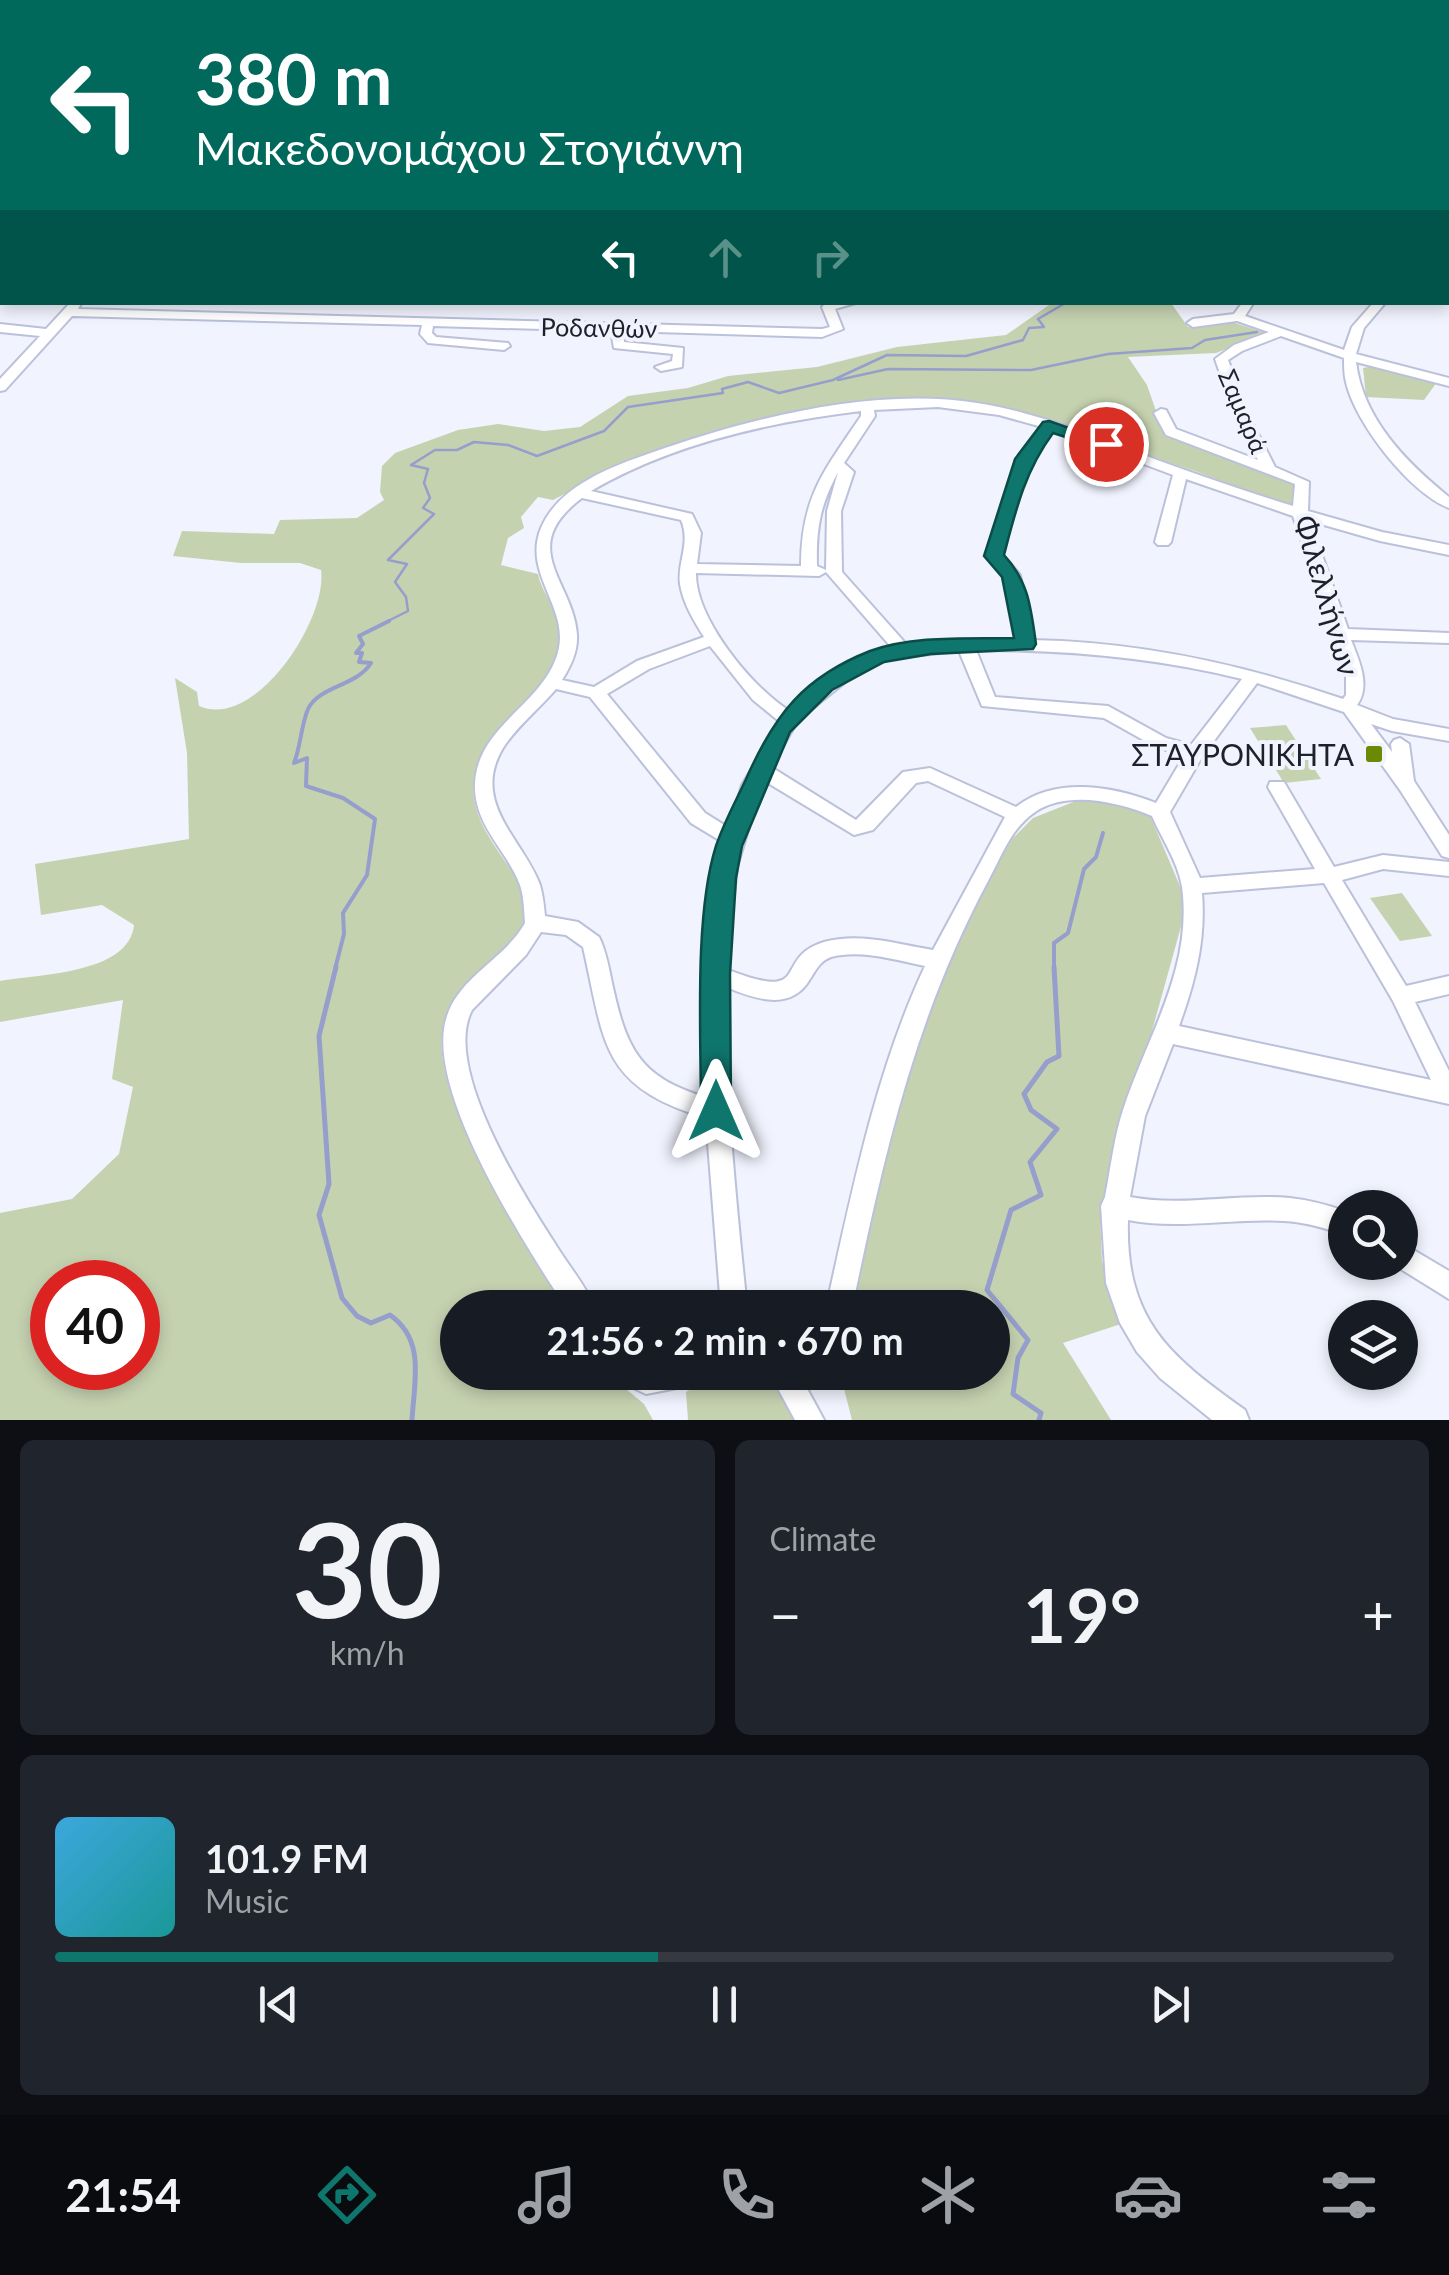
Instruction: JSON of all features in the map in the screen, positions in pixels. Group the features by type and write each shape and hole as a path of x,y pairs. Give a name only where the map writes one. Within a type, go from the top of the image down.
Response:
{"street":[{"name":"Ροδανθών","path":"74,307 428,323 828,333 838,328 828,307 838,305"},
{"path":"1238,317 1247,305"},
{"path":"1378,305 1363,320 1352,357 1361,409 1381,442 1449,504"},
{"path":"0,387 74,307"},
{"path":"1193,323 1238,317 1352,357 1449,382"},
{"path":"428,323 426,334 432,340 504,346"},
{"path":"0,328 50,333"},
{"path":"617,328 618,345 679,351 678,364 661,367"},
{"name":"Σαμαρά","path":"1268,466 1243,418 1221,359 1278,333"},
{"path":"570,1290 534,1234 479,1131 460,1080 453,1041 457,1016 476,991 504,968 535,923 529,881 493,830 484,783 490,751 553,684 569,646 568,628 548,584 544,540 552,520 580,493 683,446 760,426 867,408 946,403 1049,426 1300,514 1449,550"},
{"path":"809,570 811,520 836,464 868,416 867,408"},
{"path":"1161,412 1171,432 1268,466"},
{"path":"1025,644 1018,592 1012,575 994,556 1024,459 1049,426"},
{"path":"834,573 834,512 848,472 836,464"},
{"name":"Φιλελλήνων","path":"1268,466 1302,482 1300,514 1355,678 1355,696 1347,706"},
{"path":"1163,542 1181,472"},
{"path":"580,493 648,505 686,517 696,537 688,586 713,639 764,706 788,718"},
{"path":"691,568 834,573 903,650"},
{"path":"1340,634 1449,638"},
{"path":"596,693 642,665 713,639"},
{"path":"732,1290 716,1111 716,974 723,878 732,839 760,769 788,718 838,675 903,650 1025,644 1146,654 1253,676 1347,706 1396,734 1449,735"},
{"path":"966,646 988,702 1108,712 1160,742 1195,753"},
{"path":"1160,812 1195,753 1253,676"},
{"path":"553,684 596,693 698,818 732,839"},
{"path":"1347,706 1411,791 1449,851"},
{"path":"1370,735 1388,746 1396,734"},
{"path":"1396,734 1411,791 1449,830"},
{"path":"760,769 854,828 866,825 910,777 920,774 930,774 1017,815"},
{"path":"1276,787 1401,996 1449,1094"},
{"path":"844,1290 896,1064 956,916 1017,815 1056,798 1089,794 1124,799 1160,812 1192,886 1194,924 1167,1033 1136,1105 1114,1206 1111,1260 1138,1332 1203,1398 1235,1420"},
{"path":"1192,886 1332,875 1383,862 1449,869"},
{"path":"535,923 571,928 592,943 621,1061 638,1079 675,1101 716,1111"},
{"path":"716,974 766,992 784,994 796,987 810,959 821,951 841,947 938,959"},
{"path":"1401,996 1449,985"},
{"path":"1167,1033 1449,1094"},
{"path":"1114,1206 1143,1214 1177,1216 1274,1208 1328,1219"},
{"path":"1418,1266 1449,1286"},
{"path":"792,1390 810,1420"}],"green space":[{"path":"1049,305 1172,305 1188,327 1231,322 1267,333 1216,353 1128,357 1147,385 1163,431 1293,481 1295,509 1195,471 999,408 946,398 844,405 715,430 638,456 553,500 538,497 521,517 524,528 508,538 501,565 538,574 558,617 563,645 558,663 538,694 485,749 473,787 483,825 522,890 525,920 509,948 449,1012 442,1036 443,1064 464,1126 554,1290 440,1290 440,1390 627,1390 644,1404 653,1420 0,1420 0,1213 72,1199 119,1154 133,1087 112,1079 123,1000 0,1022 0,981 80,969 100,962 128,941 134,925 102,905 41,915 35,864 189,839 187,753 175,678 197,692 199,706 221,709 243,702 284,666 313,615 320,591 321,570 300,563 241,563 173,556 182,531 274,534 280,520 357,518 384,500 380,492 382,466 395,453 458,430 498,424 544,431 580,427 628,396 688,388 728,376 817,367 897,347 1006,335"},
{"path":"1374,366 1437,382 1424,400 1366,397 1363,368"},
{"path":"1286,725 1321,779 1284,783 1250,728"},
{"path":"1086,797 1109,799 1149,813 1182,891 1182,923 1100,1218 1102,1261 1124,1323 1063,1343 1111,1420 852,1420 844,1390 1010,1390 1010,1290 844,1290 893,1096 975,900 1013,838 1033,818"},
{"path":"1402,893 1432,936 1400,941 1370,898"},
{"path":"780,1390 792,1405 797,1420 688,1420 686,1392"}],"waterway":[{"path":"384,623 408,611 406,597 395,582 407,564 388,560 434,514 423,508 430,498 424,483 428,469 411,465 435,450 457,450 474,442 508,445 537,456 604,431 628,407 723,393 722,389 748,382 779,393 833,380 887,355 966,356 1023,340 1029,328 1044,327 1038,319 1062,305"},
{"path":"838,380 888,369 1031,370 1108,354 1192,348 1205,340 1257,332"},
{"path":"335,969 344,934 343,913 367,875 375,819 343,798 306,786 307,758 294,763 313,701 365,671 371,663 359,662 362,653 356,653 363,644 359,636 389,621"},
{"path":"1054,967 1054,943 1068,933 1084,869 1096,857 1103,833"},
{"path":"336,967 319,1036 329,1184 319,1215 342,1298 357,1316 371,1323 390,1315 409,1337 415,1363 412,1420"},
{"path":"1039,1420 1041,1413 1013,1394 1018,1358 1028,1340 987,1290 1011,1210 1041,1195 1030,1162 1057,1129 1031,1110 1024,1094 1047,1062 1059,1056 1054,967"}],"place":[{"name":"ΣΤΑΥΡΟΝΙΚΗΤΑ","path":"1374,754"}],"route":[{"path":"716,1111 716,974 723,878 729,846 780,728 824,685 878,656 903,650 1025,644 1018,592 1012,575 994,556 1011,490 1024,459 1049,426 1106,444"}]}
